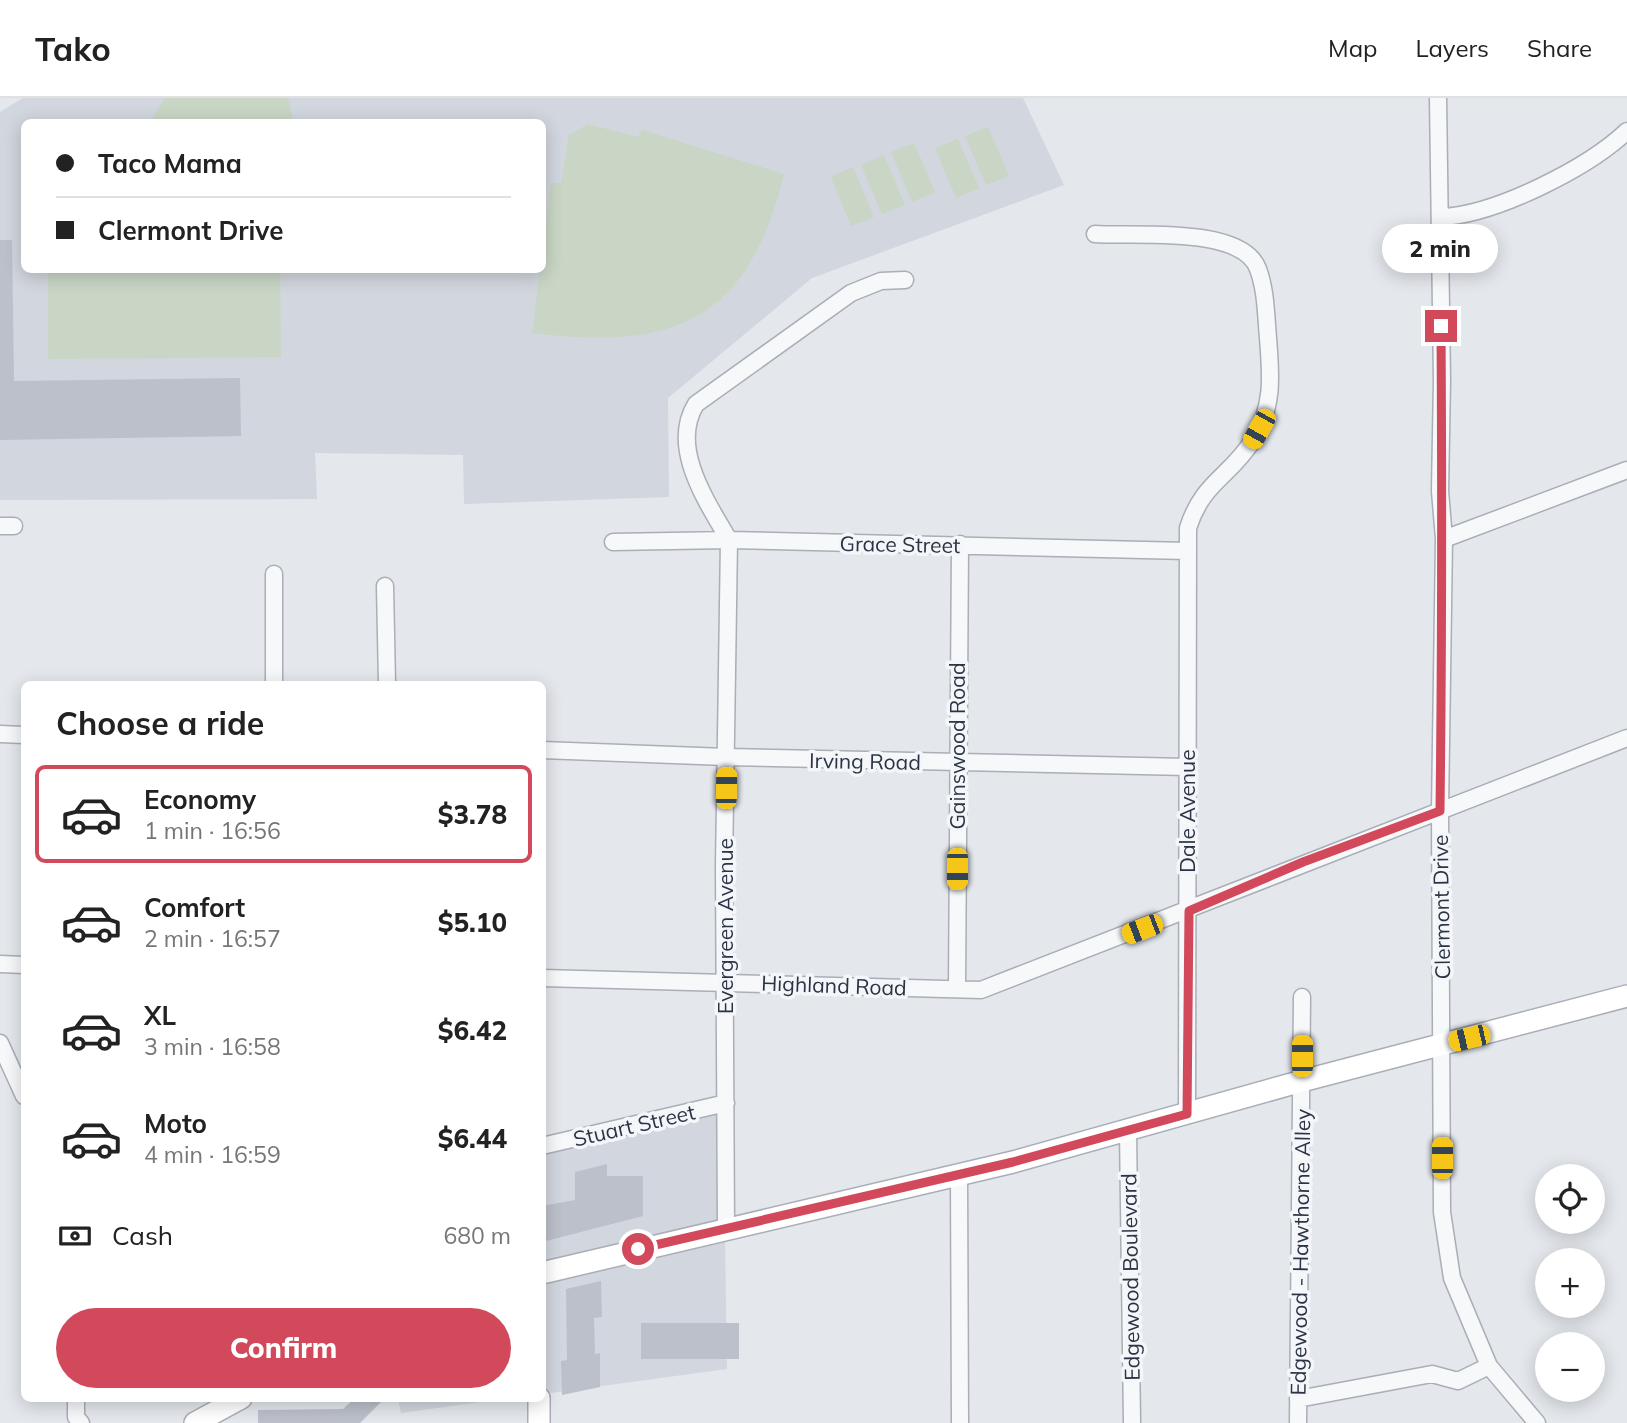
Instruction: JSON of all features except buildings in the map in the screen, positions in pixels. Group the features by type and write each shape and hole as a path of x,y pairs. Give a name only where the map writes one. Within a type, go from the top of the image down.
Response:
{"main road":[{"path":"546,1272 726,1227 959,1175 1627,996"},
{"path":"195,1423 234,1402"},
{"path":"539,1402 539,1423"}],"street":[{"name":"Clermont Drive","path":"1438,98 1441,217 1440,491 1444,539 1440,811 1442,1212 1452,1278 1489,1366 1538,1422"},
{"path":"1441,217 1483,211 1556,179 1627,131"},
{"name":"Dale Avenue","path":"1095,234 1203,236 1246,253 1258,267 1272,384 1267,415 1251,443 1202,495 1188,528 1185,873 1189,911 1187,1114"},
{"path":"729,541 706,501 685,439 686,420 696,404 851,293 881,281 905,280"},
{"path":"1444,539 1627,470"},
{"name":"Evergreen Avenue","path":"726,1227 729,541"},
{"name":"Grace Street","path":"613,542 960,544 1187,551"},
{"name":"Gainswood Road","path":"957,989 960,544"},
{"path":"274,574 274,681"},
{"path":"385,586 387,681"},
{"path":"0,734 21,735"},
{"name":"Highland Road","path":"546,978 981,990 1189,911 1303,862 1627,738"},
{"name":"Irving Road","path":"546,750 726,757 1187,767"},
{"path":"0,964 21,965"},
{"name":"Edgewood - Hawthorne Alley","path":"1298,1423 1302,997"},
{"path":"0,1043 21,1089"},
{"name":"Stuart Street","path":"546,1145 726,1103"},
{"name":"Edgewood Boulevard","path":"1128,1131 1132,1423"},
{"path":"959,1175 960,1423"},
{"path":"1298,1399 1432,1374 1458,1381 1489,1366"},
{"path":"76,1402 76,1417 81,1423"}],"shaded area":[{"path":"23,98 1023,98 1064,185 812,278 668,398 669,497 464,504 463,455 315,453 317,499 0,500 0,112"},
{"path":"723,1107 727,1369 546,1394 546,1150"},
{"path":"399,1402 481,1402 401,1413"}],"green space":[{"path":"165,98 288,98 292,119 152,119"},
{"path":"588,124 638,137 642,130 784,174 769,224 750,263 726,294 698,315 665,329 627,336 582,337 532,333 540,273 546,273 546,222 551,183 561,183 569,135"},
{"path":"988,127 1009,176 986,185 965,136"},
{"path":"958,139 979,188 956,198 935,148"},
{"path":"914,143 935,192 912,202 891,152"},
{"path":"884,155 905,205 882,214 861,165"},
{"path":"853,167 874,217 851,226 831,177"},
{"path":"48,273 280,273 281,357 48,359"}],"route":[{"path":"638,1249 936,1181 1187,1114 1189,911 1303,862 1440,811 1444,539 1440,491 1441,326"}]}
